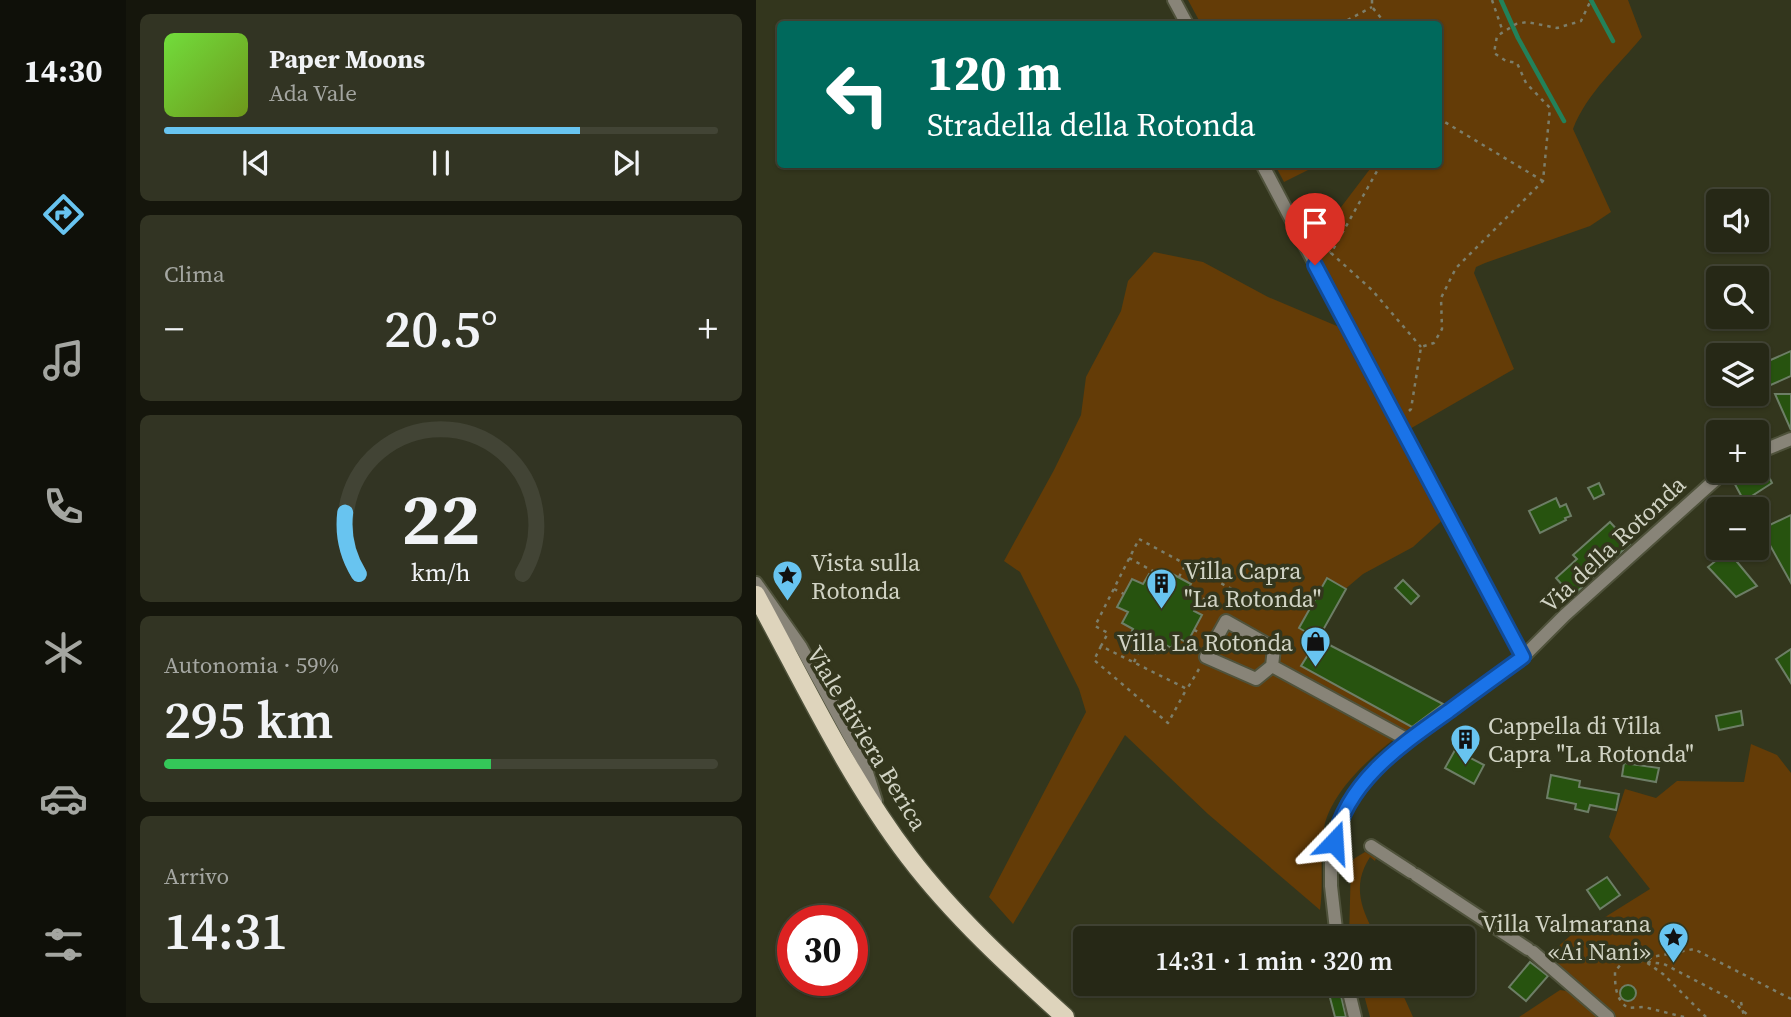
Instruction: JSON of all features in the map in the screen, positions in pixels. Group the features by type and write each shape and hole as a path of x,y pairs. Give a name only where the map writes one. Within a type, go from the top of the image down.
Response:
{"main road":[{"name":"Viale Riviera Berica","path":"756,595 838,744 909,858 962,919 1065,1017"}],"street":[{"path":"1174,0 1185,21"},
{"path":"1264,168 1523,657"},
{"path":"1769,448 1791,439"},
{"name":"Via della Rotonda","path":"1336,926 1331,856 1337,827 1349,802 1374,770 1408,740 1549,640 1712,483"},
{"path":"756,583 801,646 864,763 882,818"},
{"path":"1226,621 1274,648 1272,666 1256,679 1206,657 1226,621"},
{"path":"1272,666 1408,740"},
{"path":"1371,846 1530,951 1608,1017"},
{"path":"1350,996 1354,1017"}],"path":[{"path":"1372,0 1372,7 1384,21"},
{"path":"1492,0 1503,32"},
{"path":"1421,347 1434,343 1442,329 1441,298 1456,268 1543,181 1550,108 1527,83 1517,63 1506,61 1493,53 1497,36 1513,26 1527,22 1557,28 1580,21 1590,1"},
{"path":"1346,21 1372,7"},
{"path":"1442,120 1543,181"},
{"path":"1379,168 1331,253 1372,290 1421,347 1411,409 1397,418"},
{"path":"1188,590 1230,613 1241,594 1139,539 1095,626 1108,633 1094,660 1168,723 1206,657"},
{"path":"1129,558 1162,576"},
{"path":"1179,577 1186,564"},
{"path":"1114,589 1124,594"},
{"path":"1101,646 1187,689"},
{"path":"1133,662 1142,646"},
{"path":"1646,962 1652,957 1694,949 1791,999"},
{"path":"1684,1017 1644,1007 1628,1008 1620,1003 1615,985 1615,971 1626,959 1664,964 1729,998 1750,1017"},
{"path":"1646,962 1663,974 1706,1017"},
{"path":"1741,1002 1744,1017"}],"shaded area":[{"path":"1188,0 1628,0 1642,37 1594,92 1573,129 1611,212 1590,226 1476,267 1474,273 1514,369 1408,430 1310,248 1371,168 1442,168 1442,21 1199,21"},
{"path":"1277,168 1312,168 1284,182"},
{"path":"1154,252 1203,262 1268,297 1351,332 1449,514 1413,547 1363,574 1299,628 1318,639 1301,666 1412,727 1359,770 1346,784 1328,813 1323,838 1320,910 1208,814 1125,735 1013,924 989,897 1086,712 1079,689 1020,572 1004,561 1081,415 1086,377 1121,311 1128,281"},
{"path":"1751,744 1777,755 1791,773 1791,1017 1613,1017 1547,956 1577,930 1594,924 1650,889 1609,837 1625,789 1656,798 1677,781 1744,782"},
{"path":"1365,852 1376,858 1375,861 1370,857 1364,868 1360,888 1363,908 1371,926 1349,926 1351,863"},
{"path":"1560,990 1580,993 1608,1017 1519,1017"},
{"path":"1364,996 1405,996 1413,1017 1370,1017"}],"building":[{"path":"1791,351 1791,376 1769,386 1769,361"},
{"path":"1775,394 1791,394 1791,430"},
{"path":"1769,477 1772,483 1750,497 1742,497 1734,483 1769,483"},
{"path":"1599,483 1604,494 1594,499 1588,488"},
{"path":"1556,498 1560,507 1566,504 1571,516 1540,533 1529,511"},
{"path":"1791,515 1791,583 1769,543 1769,525"},
{"path":"1610,522 1630,544 1572,596 1556,578 1577,559 1573,555"},
{"path":"1717,560 1735,560 1757,586 1736,597 1708,567"},
{"name":"Villa Capra \"La Rotonda\"","path":"1165,570 1191,584 1186,593 1198,599 1194,611 1202,615 1187,643 1177,637 1171,648 1160,642 1155,653 1128,638 1133,629 1122,623 1128,612 1117,607 1132,579 1143,584 1149,574 1159,580"},
{"path":"1327,578 1346,589 1318,639 1299,628"},
{"path":"1403,580 1419,596 1411,604 1395,588"},
{"path":"1318,639 1443,704 1412,727 1301,666"},
{"path":"1791,649 1791,683 1776,659"},
{"path":"1741,711 1743,725 1719,730 1716,716"},
{"name":"Cappella di Villa Capra \"La Rotonda\"","path":"1455,750 1484,765 1474,784 1445,768"},
{"path":"1624,763 1659,768 1656,782 1622,776"},
{"path":"1551,775 1580,781 1579,787 1619,794 1616,810 1590,805 1588,812 1575,809 1576,804 1547,798"},
{"path":"1607,877 1620,895 1600,909 1587,890"},
{"path":"1530,962 1548,976 1526,1001 1509,987"},
{"path":"1625,985 1631,985 1636,993 1634,999 1625,1001 1620,996 1620,990"},
{"path":"1330,996 1341,996 1346,1017 1335,1017"}],"waterway":[{"path":"1501,0 1518,38 1564,121"},
{"path":"1591,0 1613,41"}],"place":[{"name":"Vista sulla Rotonda","path":"788,603"},
{"name":"Villa Capra \"La Rotonda\"","path":"1161,611"},
{"name":"Villa La Rotonda","path":"1316,669"},
{"name":"Cappella di Villa Capra \"La Rotonda\"","path":"1465,766"},
{"name":"Villa Valmarana «Ai Nani»","path":"1674,964"}],"route":[{"path":"1315,265 1523,657 1408,740 1374,770 1349,802 1337,827 1334,842"}]}
